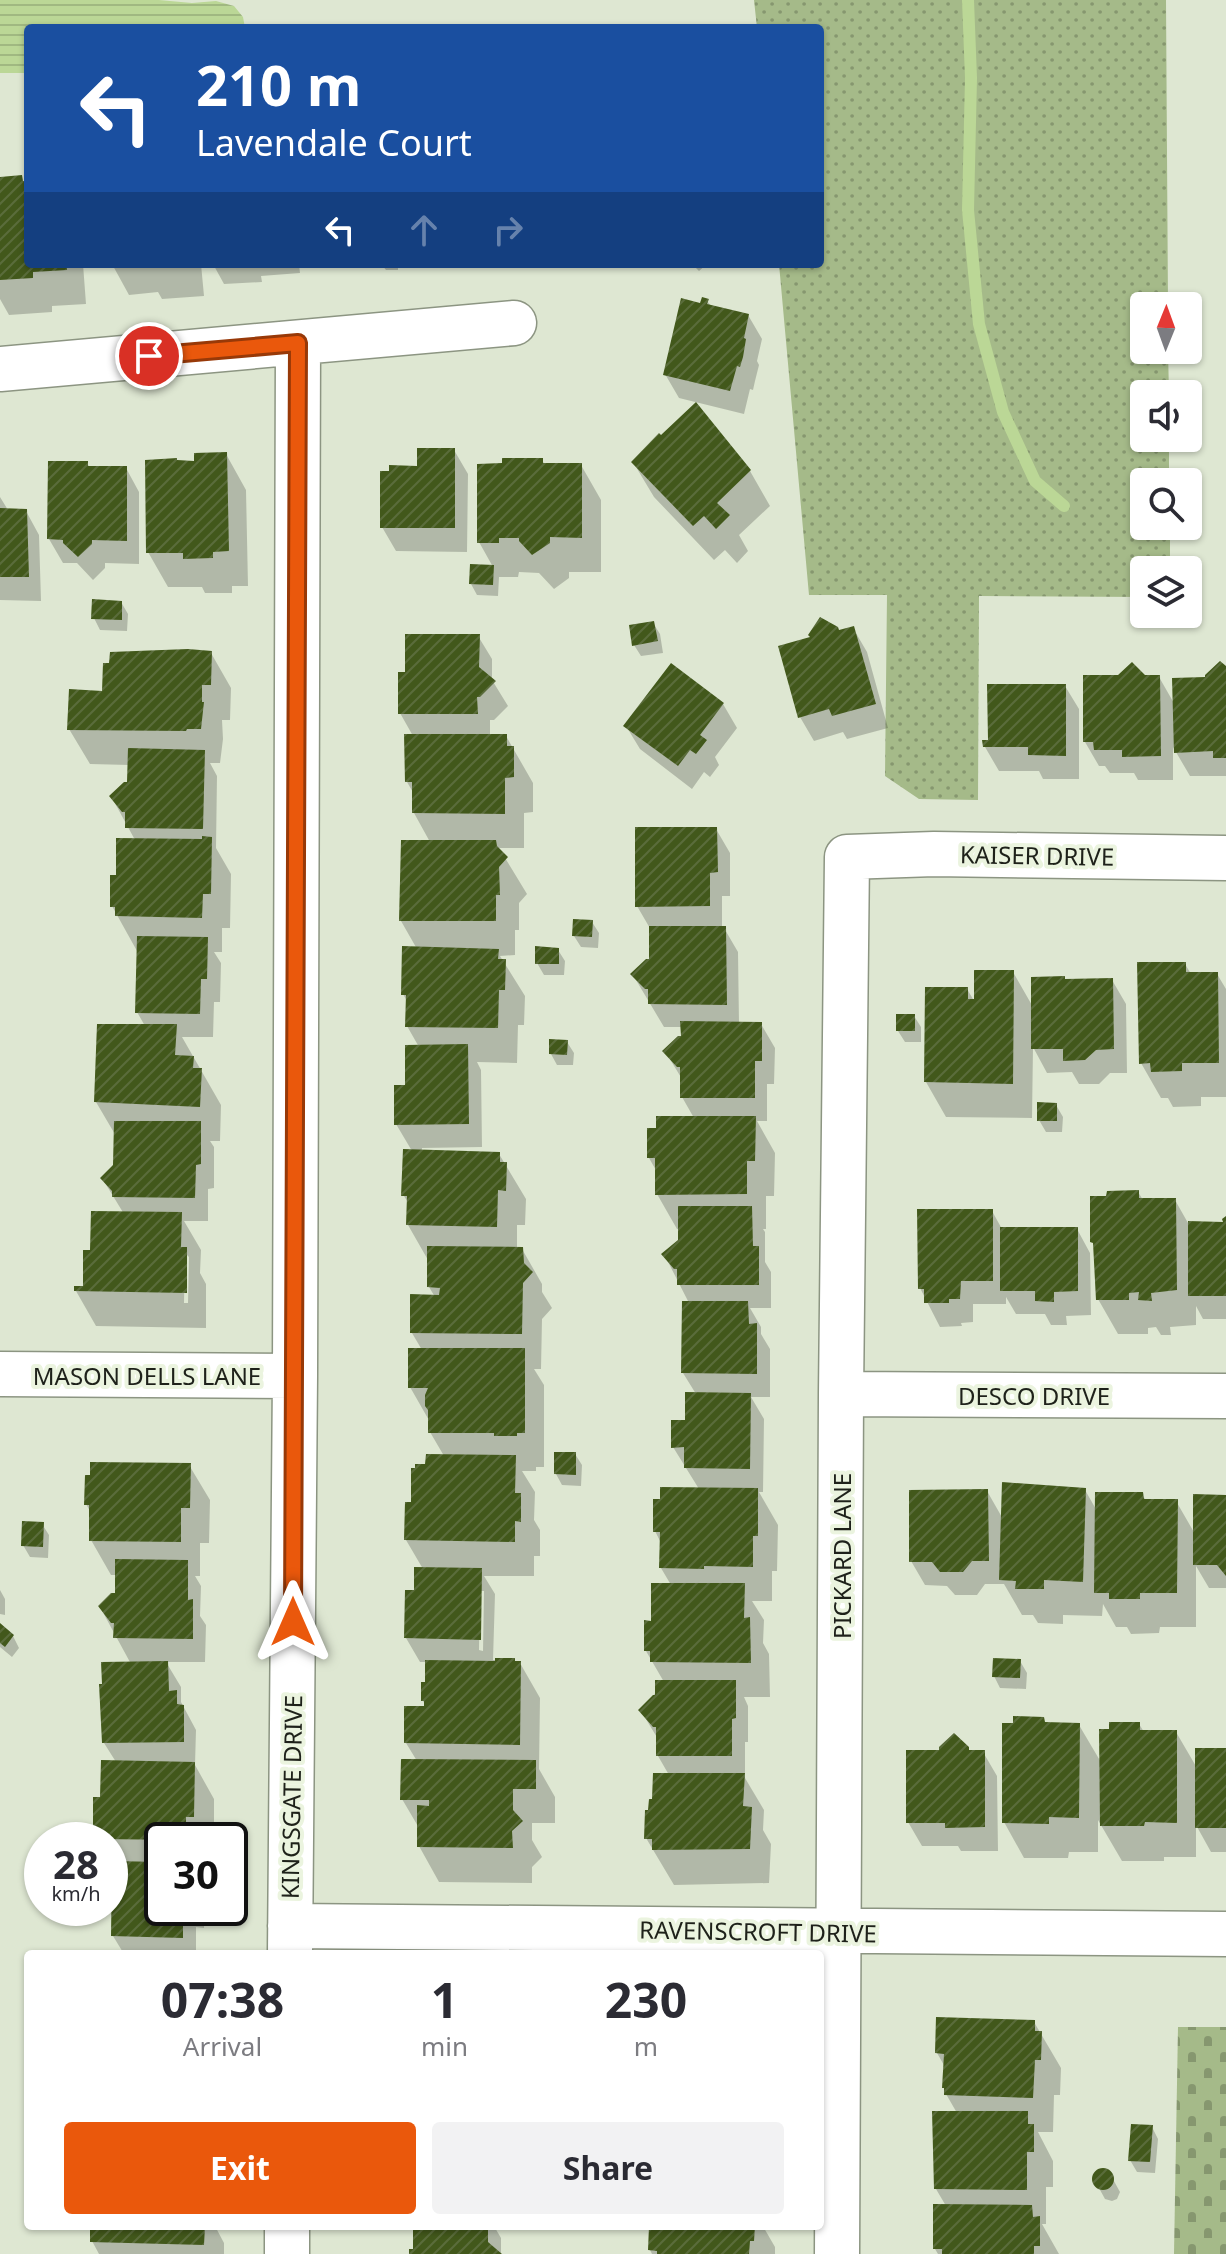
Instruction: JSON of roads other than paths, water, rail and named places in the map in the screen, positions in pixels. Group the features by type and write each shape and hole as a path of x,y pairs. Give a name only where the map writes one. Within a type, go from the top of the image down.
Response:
{"street":[{"path":"0,369 514,323"},
{"name":"KINGSGATE DRIVE","path":"290,1940 298,343"},
{"name":"KAISER DRIVE","path":"847,857 934,854 1226,858"},
{"name":"PICKARD LANE","path":"837,2254 847,857"},
{"name":"MASON DELLS LANE","path":"0,1374 295,1376"},
{"name":"DESCO DRIVE","path":"841,1394 1226,1396"},
{"name":"RAVENSCROFT DRIVE","path":"290,1940 839,1932 1226,1934"},
{"path":"287,2230 287,2254"}],"waterway":[{"path":"968,0 971,78 968,210 979,324 1003,412 1035,481 1064,506"}]}
